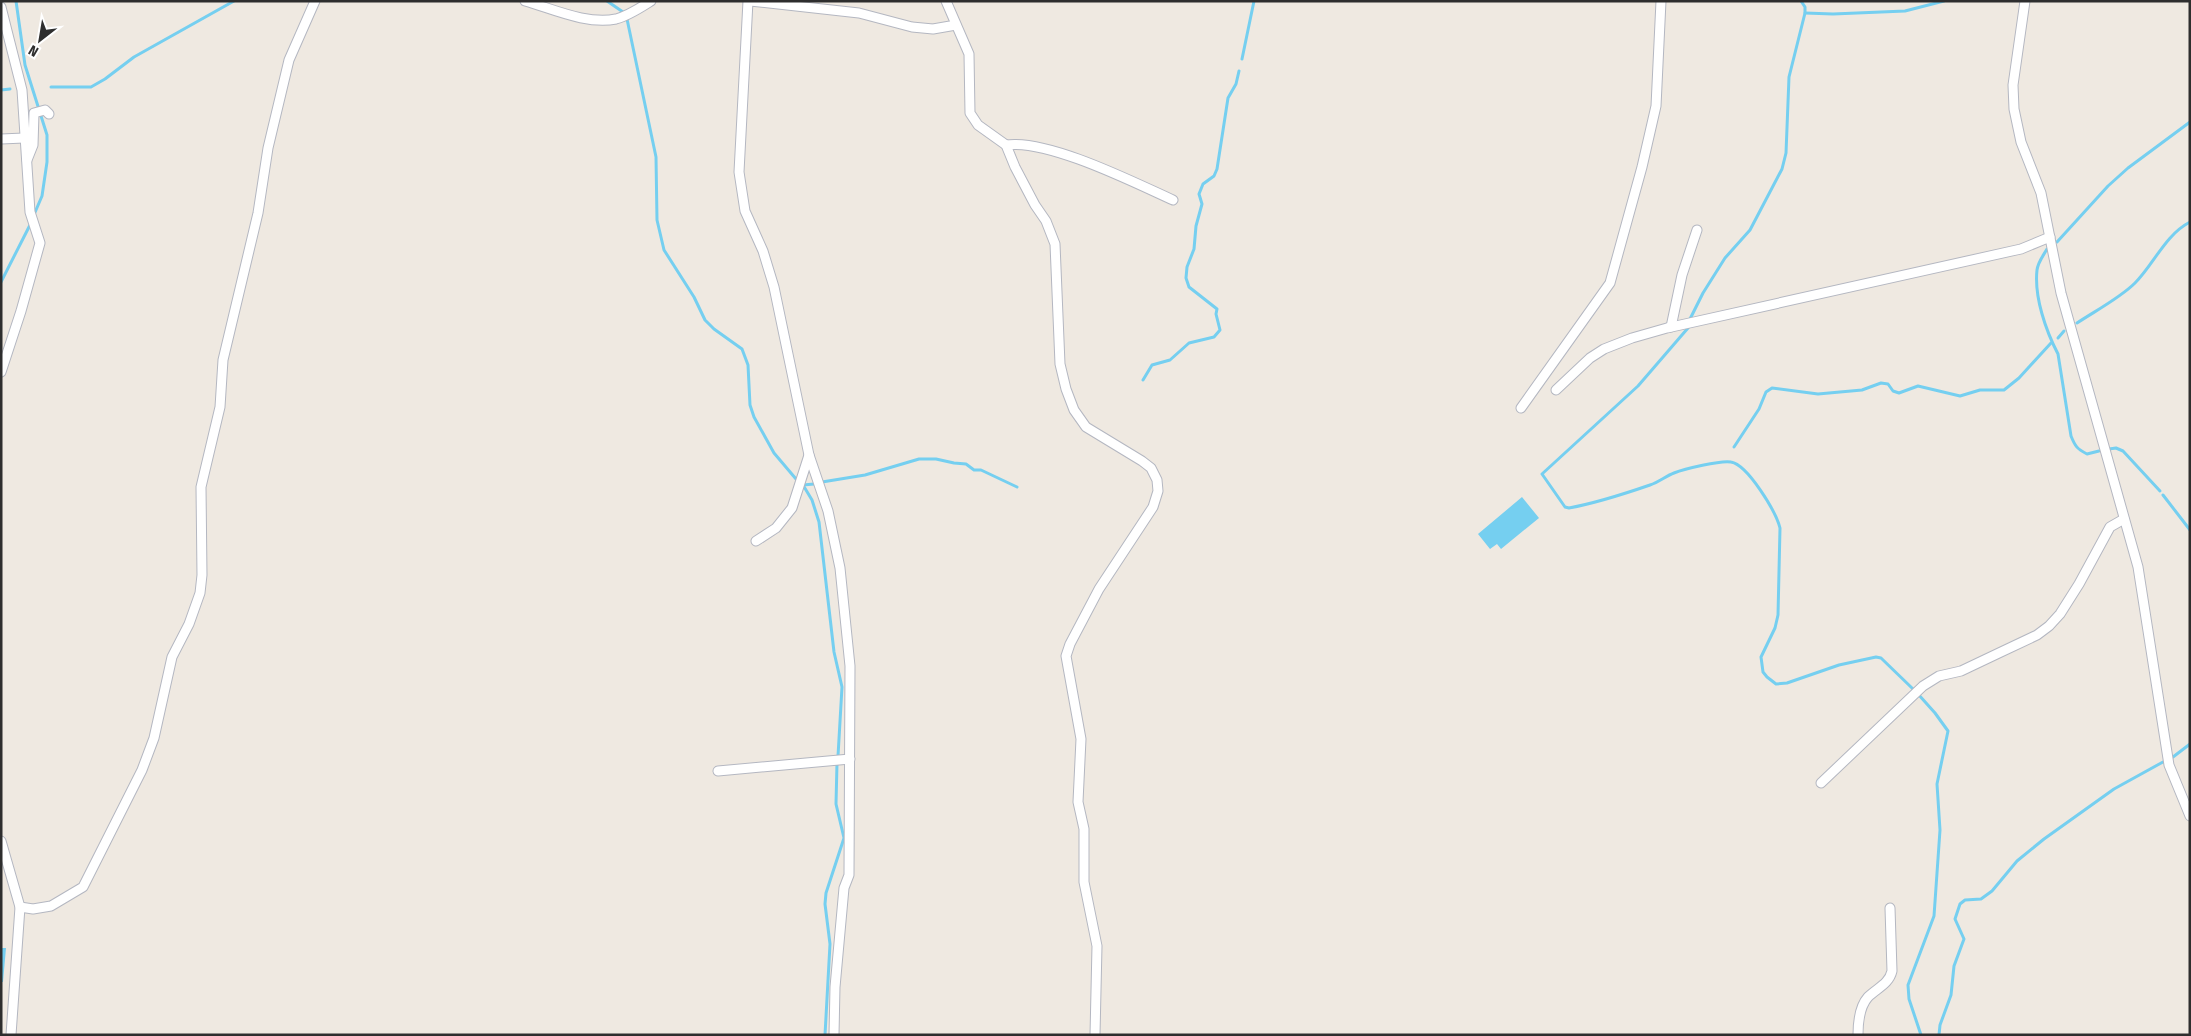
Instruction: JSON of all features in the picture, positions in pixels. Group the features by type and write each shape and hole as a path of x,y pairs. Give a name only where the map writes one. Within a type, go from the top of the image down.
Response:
{"street":[{"path":"20,907 32,909 51,906 72,896 83,888 142,770 154,738 172,657 189,624 200,593 202,575 201,487 220,407 223,360 258,213 268,148 289,60 315,1"},
{"path":"525,1 581,18 607,20 628,14 651,1"},
{"path":"834,1035 835,987 844,888 850,875 850,666 840,568 828,510 808,454 774,287 763,251 744,211 739,172 749,1 860,13 912,27 933,30 956,25"},
{"path":"946,1 968,54 970,113 978,125 1006,145 1015,167 1035,205 1046,221 1055,244 1060,364 1066,390 1074,410 1086,427 1151,468 1157,480 1158,491 1153,507 1099,589 1070,644 1066,656 1081,739 1078,802 1084,829 1084,882 1097,946 1095,1035"},
{"path":"1521,408 1610,284 1642,167 1656,106 1661,1"},
{"path":"2025,1 2014,85 2014,109 2021,142 2040,193 2062,293 2138,567 2169,765 2190,816"},
{"path":"1,7 22,90 30,212 40,243 27,292 1,372"},
{"path":"26,162 33,145 34,113 45,110 49,114"},
{"path":"1,139 24,138"},
{"path":"1006,145 1019,143 1059,153 1102,168 1173,200"},
{"path":"1671,327 1682,275 1697,230"},
{"path":"1556,390 1590,358 1604,349 1632,338 1671,327 2022,249 2050,237"},
{"path":"756,541 776,528 792,508 808,454"},
{"path":"1821,783 1923,686 1939,676 1961,671 2002,652 2037,635 2049,626 2060,614 2079,584 2110,527 2124,519"},
{"path":"718,771 850,759"},
{"path":"1,841 20,907 11,1035"},
{"path":"1858,1035 1862,1006 1868,997 1890,979 1892,971 1890,908"}],"water":[{"path":"1522,497 1539,518 1501,549 1497,544 1490,549 1478,534"},
{"path":"1,948 6,948 3,982 1,982"}],"waterway":[{"path":"16,1 25,65 47,135 47,162 42,196 33,217"},
{"path":"51,87 91,87 134,57 234,1"},
{"path":"607,1 623,12"},
{"path":"1242,59 1254,1"},
{"path":"1690,319 1703,293 1725,258 1750,230 1782,169 1786,153 1789,77 1805,13 1805,7 1801,1"},
{"path":"1805,13 1833,14 1905,11 1944,1"},
{"path":"627,19 656,157 657,220 664,250 694,297 705,320 714,329 742,349 748,365 750,405 754,417 774,453 796,479"},
{"path":"1143,380 1152,365 1170,360 1189,343 1214,337 1220,330 1216,314 1217,309 1189,287 1186,278 1187,267 1194,249 1196,226 1202,204 1199,194 1203,184 1214,176 1217,169 1228,98 1236,84 1239,71"},
{"path":"1,90 10,89"},
{"path":"2057,242 2108,186 2128,168 2190,122"},
{"path":"2077,323 2129,289 2174,234 2190,222"},
{"path":"1,282 31,223"},
{"path":"2047,249 2038,267 2037,291 2045,324 2058,354 2071,436 2077,447 2087,454 2099,451"},
{"path":"1688,328 1638,386 1542,474 1565,507 1569,508 1630,492 1653,484 1674,473 1694,467 1726,462 1738,465 1760,490 1773,511 1780,528 1778,615 1775,628 1761,657 1763,672 1776,684 1787,683 1839,665 1876,657 1881,658 1913,689"},
{"path":"2058,338 2064,331"},
{"path":"1734,447 1759,409 1766,392 1772,388 1818,394 1862,390 1881,383 1888,384 1893,391 1899,393 1918,386 1960,396 1980,390 2004,390 2019,378 2051,343"},
{"path":"2109,449 2116,448 2123,451 2160,491"},
{"path":"822,482 865,475 919,459 936,459 966,464 974,470 981,470 1017,487"},
{"path":"803,485 814,484"},
{"path":"803,485 812,500 819,522 834,652 842,687 838,756"},
{"path":"2163,495 2190,530"},
{"path":"1918,694 1948,731 1937,784 1940,830 1934,916 1908,985 1909,999 1921,1035"},
{"path":"2173,757 2190,744"},
{"path":"1939,1035 1940,1025 1951,995 1954,966 1964,939 1955,919 1960,904 1965,900 1981,899 1992,891 2017,861 2044,839 2114,789 2163,762"},
{"path":"825,1035 830,944 825,904 826,893 844,838 836,804 837,763"}]}
